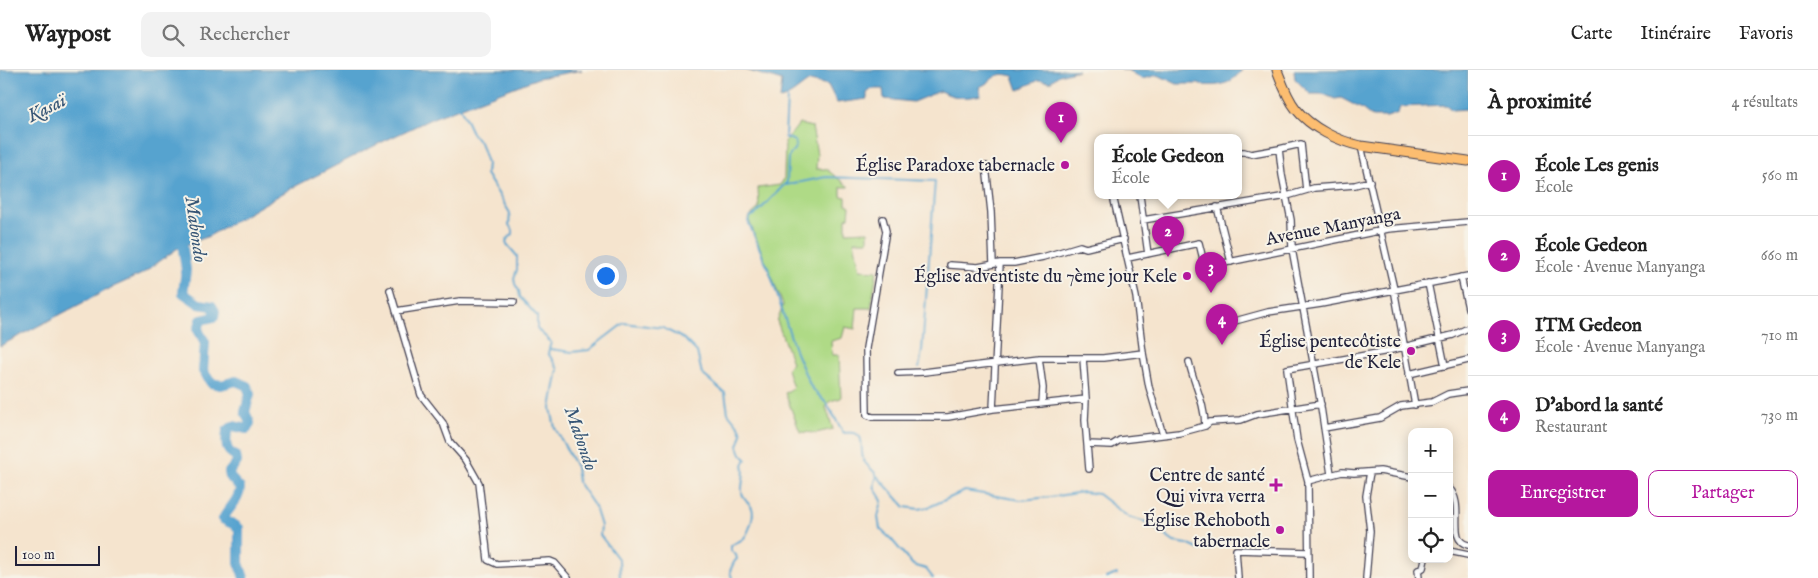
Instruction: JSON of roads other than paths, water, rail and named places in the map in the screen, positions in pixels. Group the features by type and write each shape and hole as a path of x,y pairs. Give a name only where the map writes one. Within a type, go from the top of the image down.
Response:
{"main road":[{"path":"1276,70 1296,109 1325,132 1348,143 1468,161"}],"street":[{"path":"1242,152 1251,154 1301,144 1306,190"},
{"path":"1361,146 1394,289 1415,405"},
{"path":"1278,149 1287,196 1292,249 1321,404 1331,474"},
{"path":"986,166 991,212 993,264"},
{"path":"1142,220 1287,196 1314,188 1355,185 1370,181"},
{"path":"1115,199 1136,297 1149,387 1163,435"},
{"path":"1128,258 1148,254 1140,199"},
{"path":"1216,207 1231,262"},
{"path":"883,219 886,231 866,348 867,416 948,417 993,409 1086,399"},
{"name":"Avenue Manyanga","path":"1148,254 1199,243 1205,267 1403,227 1468,222"},
{"path":"950,265 978,267 1000,263 1014,263 1044,257 1080,246 1086,248 1124,240"},
{"path":"993,409 1000,263"},
{"path":"1224,324 1268,312 1468,276"},
{"path":"1460,277 1468,308"},
{"path":"1428,283 1445,366"},
{"path":"390,290 421,395 443,423 450,442 466,460 479,483 488,560 497,564 550,560 568,578"},
{"path":"396,311 460,301 514,302"},
{"path":"1308,578 1308,481 1297,440 1287,369 1366,355 1438,339 1454,335 1468,328"},
{"path":"898,373 924,372 1039,358 1103,358 1143,353"},
{"path":"1039,358 1043,388 1042,404"},
{"path":"1083,358 1089,469"},
{"path":"1409,374 1468,360"},
{"path":"1189,362 1193,381 1201,396 1205,412 1205,426"},
{"path":"1324,428 1380,418 1401,406 1432,402 1448,394 1468,392"},
{"path":"1087,444 1112,445 1120,440 1179,433 1205,426 1210,422 1241,420 1257,414 1321,404"},
{"path":"1308,481 1342,472 1380,471 1408,476"},
{"path":"1366,578 1370,531 1366,496 1370,472"},
{"path":"1453,492 1457,503 1458,522 1456,533 1461,544 1468,545"},
{"path":"1238,578 1236,550 1308,552"},
{"path":"1453,552 1468,555"},
{"path":"1419,578 1418,570 1423,568 1424,563"}],"water":[{"name":"Kasaï","path":"0,70 582,70 538,78 433,118 378,144 290,189 209,236 178,248 142,274 111,288 0,346"},
{"path":"746,70 1078,70 1059,75 1050,82 1039,80 1018,90 1013,76 1001,74 979,87 981,95 970,97 950,95 940,91 913,102 884,99 883,89 872,89 867,93 867,99 837,103 828,85 810,81 792,94 780,99 782,81"},
{"path":"1127,70 1242,70 1233,79 1224,84 1200,85 1177,84 1158,75 1142,79"},
{"path":"1294,70 1468,70 1468,109 1452,110 1446,105 1400,107 1398,113 1387,117 1372,117 1362,109 1341,98 1335,99 1323,94 1310,94 1295,79"}],"waterway":[{"path":"787,97 785,137 795,141 796,146 788,158 787,182 748,221 770,273 796,353 811,387 827,404 843,432 857,434 860,437 864,461 877,476 875,488 882,501 878,517 880,529 913,565 926,569 933,578"},
{"name":"Mabondo","path":"460,107 473,135 480,142 487,163 486,174 510,213 509,225 513,230 513,234 507,239 506,243 517,256 517,270 514,278 520,297 537,316 537,329 551,342 548,353 558,369 551,408 555,428 576,467 578,482 595,507 601,526 600,535 619,560 620,578"},
{"path":"786,185 826,177 935,181 922,351 919,368"},
{"name":"Mabondo","path":"181,235 186,270 183,293 199,304 212,306 215,311 214,317 201,320 198,330 205,342 203,371 211,383 221,385 236,381 247,386 250,394 245,412 250,423 247,429 233,426 227,431 227,446 229,452 236,456 237,462 229,472 230,477 240,488 236,500 223,519 239,528 239,563 244,578"},
{"path":"550,349 572,352 589,350 624,323 663,328 684,339 697,352 702,374 725,393 728,413 740,428 742,434 738,446 741,454 746,459 743,465 742,492 752,508 753,515 746,535 731,546 731,551 736,555 737,559 730,571 732,578"},
{"path":"878,477 905,507 919,509 929,507 965,491 1021,500 1083,492 1098,494 1128,517 1146,522 1174,542 1187,544 1200,550 1210,550"},
{"path":"1106,578 1117,574"}],"place":[{"name":"École Les genis","path":"1061,143"},
{"name":"Église Paradoxe tabernacle","path":"1065,165"},
{"name":"École Gedeon","path":"1168,257"},
{"name":"Église adventiste du 7ème jour Kele","path":"1187,276"},
{"name":"ITM Gedeon","path":"1211,293"},
{"name":"D'abord la santé","path":"1222,345"},
{"name":"Église pentecôtiste de Kele","path":"1411,351"},
{"name":"Centre de santé Qui vivra verra","path":"1276,485"},
{"name":"Église Rehoboth tabernacle","path":"1280,530"}]}
